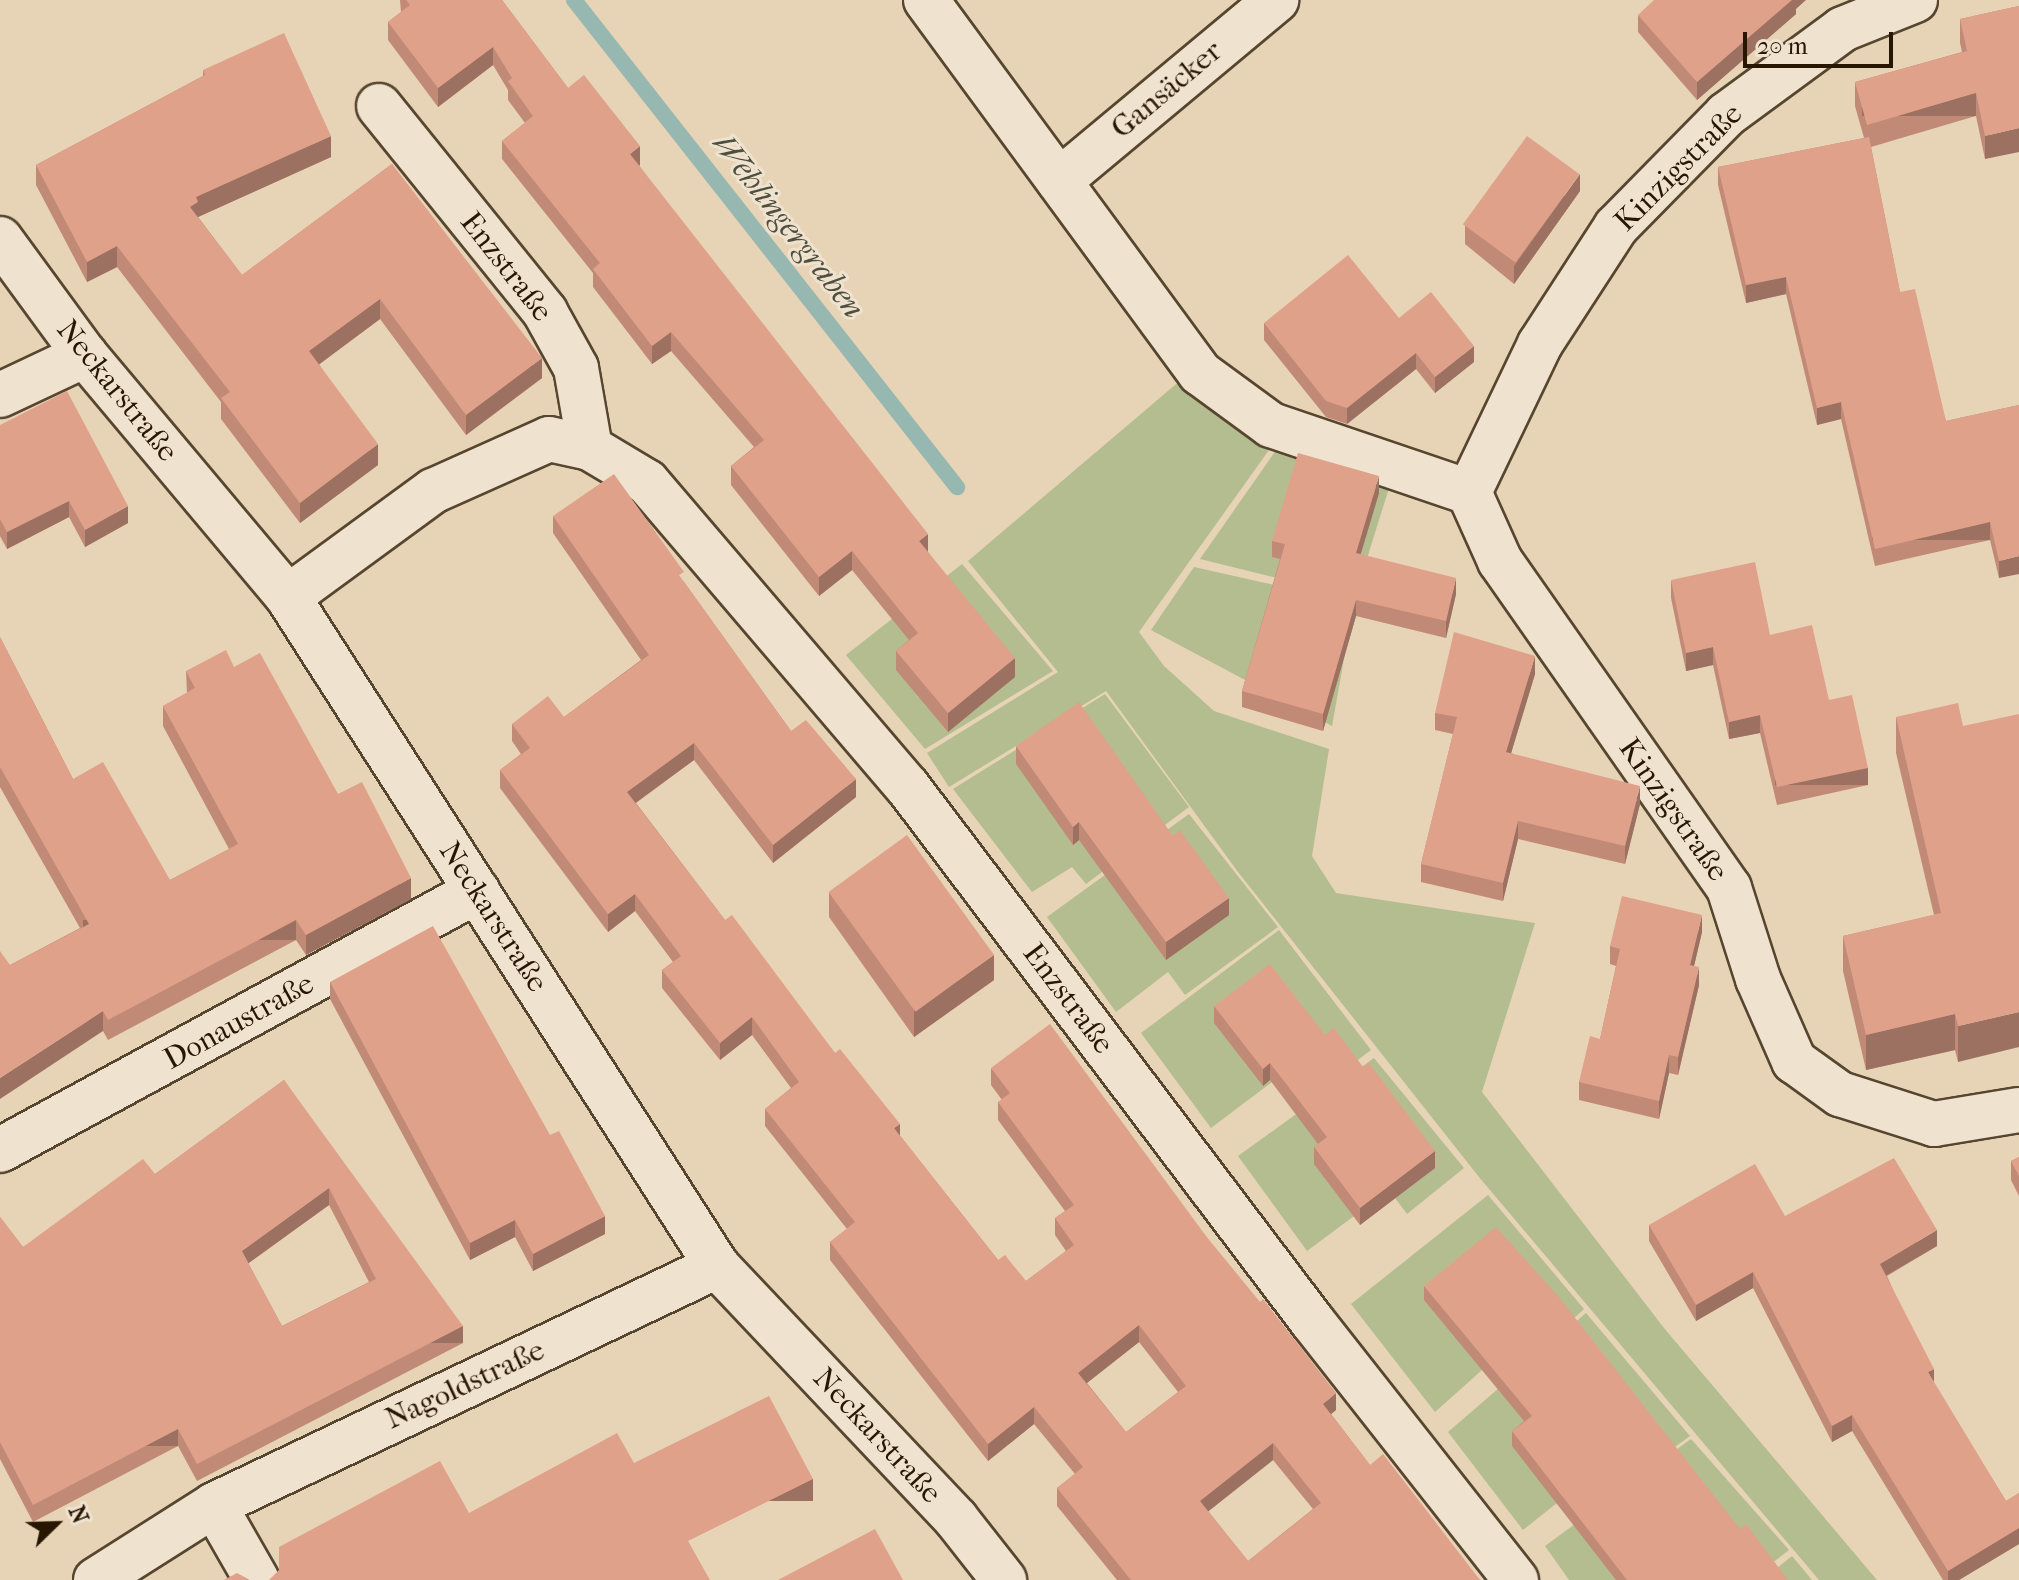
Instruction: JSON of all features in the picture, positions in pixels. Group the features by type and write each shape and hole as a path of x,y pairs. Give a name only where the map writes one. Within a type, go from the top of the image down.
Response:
{"street":[{"path":"926,0 1200,373 1271,425 1469,492"},
{"name":"Gansäcker","path":"1059,181 1276,0"},
{"name":"Kinzigstraße","path":"1915,0 1843,29 1726,115 1616,227 1540,344 1469,492 1500,561 1729,888 1758,979 1794,1061 1840,1094 1934,1124 2019,1110"},
{"name":"Enzstraße","path":"379,106 545,312 576,368 590,448"},
{"name":"Neckarstraße","path":"0,239 85,355 288,597 717,1266 956,1519 1004,1580"},
{"path":"0,395 85,355"},
{"name":"Enzstraße","path":"288,597 445,485 549,439 590,448 647,482 907,786 1312,1321 1516,1580"},
{"name":"Donaustraße","path":"0,1150 477,891"},
{"name":"Nagoldstraße","path":"96,1580 214,1505 717,1266"},
{"path":"214,1505 257,1580"}],"green space":[{"path":"1182,379 1274,443 1139,632 1164,666 1214,711 1329,749 1312,856 1336,893 1535,923 1482,1092 1664,1328 1877,1580 1819,1580 1479,1177 1238,872 1106,691 949,787 927,753 1058,672 968,561"},
{"path":"1279,446 1389,488 1355,597 1200,559"},
{"path":"962,564 1053,671 925,749 846,655"},
{"path":"1194,567 1354,603 1332,726 1151,630"},
{"path":"1105,694 1189,807 1086,884 1072,867 1032,892 953,789"},
{"path":"1189,814 1278,927 1185,995 1168,972 1116,1012 1047,917"},
{"path":"1279,930 1371,1050 1314,1093 1292,1067 1211,1128 1141,1033"},
{"path":"1374,1058 1464,1168 1407,1214 1389,1190 1307,1251 1238,1156"},
{"path":"1488,1195 1584,1309 1537,1352 1519,1337 1435,1412 1351,1304"},
{"path":"1586,1313 1690,1436 1644,1469 1626,1448 1523,1530 1448,1432"},
{"path":"1691,1439 1789,1550 1750,1580 1569,1580 1545,1546"},
{"path":"1792,1556 1812,1580 1762,1580"}],"building":[{"path":"406,0 502,0 568,88 584,75 640,146 630,154 928,534 919,541 1015,658 948,713 896,651 918,633 852,551 819,577 731,466 764,440 671,332 652,346 593,269 600,263 502,141 533,116 508,81 512,78 493,47 438,88 388,22 410,5"},
{"path":"1654,0 1792,0 1697,82 1638,15"},
{"path":"2019,6 2019,128 1985,136 1976,93 1867,125 1855,82 1967,51 1960,19"},
{"path":"284,33 331,136 196,197 198,202 190,207 242,275 392,164 542,358 466,415 380,299 309,351 378,444 300,503 221,398 230,392 117,246 87,262 36,165 205,75 203,70"},
{"path":"1527,136 1580,174 1516,262 1463,224"},
{"path":"1869,137 1900,292 1915,289 1946,421 2019,405 2019,556 1999,561 1990,522 1875,549 1841,402 1817,408 1786,277 1746,285 1718,167"},
{"path":"1348,255 1399,318 1431,292 1474,346 1435,377 1416,353 1347,408 1326,401 1264,323"},
{"path":"67,391 128,506 85,530 69,501 7,532 0,519 0,425"},
{"path":"1298,453 1379,476 1356,553 1456,578 1446,621 1356,600 1323,714 1242,691 1285,544 1272,541"},
{"path":"614,474 684,572 679,575 791,731 806,720 856,779 773,845 694,743 627,792 725,920 732,915 835,1053 840,1049 900,1124 894,1128 998,1260 1005,1255 1026,1281 1074,1245 1055,1218 1074,1205 998,1102 1010,1093 991,1068 1050,1024 1206,1236 1260,1302 1263,1299 1336,1393 1323,1404 1370,1465 1383,1454 1480,1580 1131,1580 1057,1488 1083,1467 1034,1407 988,1444 830,1242 855,1222 765,1109 799,1082 752,1017 720,1043 662,970 681,956 635,894 608,914 500,770 530,748 512,724 548,696 564,717 649,655 553,516","holes":["1139,1325 1186,1386 1126,1432 1078,1373","1273,1443 1321,1503 1248,1561 1200,1501"]},
{"path":"1755,562 1770,635 1812,625 1829,700 1852,695 1868,768 1777,787 1760,715 1729,722 1713,647 1686,653 1671,580"},
{"path":"1454,632 1535,656 1506,752 1640,786 1625,846 1518,821 1503,883 1421,864 1457,717 1435,713"},
{"path":"0,637 73,779 103,762 170,880 238,844 163,706 195,688 186,671 226,650 234,667 260,653 338,794 362,782 411,878 306,935 296,920 108,1020 103,1011 0,1078 0,951 10,965 89,924 0,767"},
{"path":"1079,702 1173,836 1180,830 1229,898 1166,942 1079,822 1073,827 1016,746"},
{"path":"1958,703 1963,726 2019,714 2019,1012 1958,1026 1955,1014 1866,1035 1843,936 1941,913 1896,717"},
{"path":"907,835 994,955 916,1012 829,892"},
{"path":"1622,896 1702,915 1690,965 1699,967 1678,1057 1669,1055 1659,1101 1579,1082 1590,1036 1600,1039 1620,949 1610,946"},
{"path":"433,926 550,1135 559,1131 605,1216 533,1254 515,1220 470,1243 330,982"},
{"path":"1270,964 1325,1035 1334,1028 1363,1067 1369,1063 1435,1151 1360,1208 1314,1147 1327,1137 1270,1063 1263,1069 1214,1006"},
{"path":"284,1080 463,1326 197,1464 178,1429 33,1505 0,1442 0,1217 23,1247 143,1159 155,1174","holes":["329,1188 376,1279 282,1326 242,1251"]},
{"path":"2019,1157 2019,1176 2011,1161"},
{"path":"1894,1158 1937,1230 1880,1264 1934,1369 1928,1372 2006,1501 2019,1493 2019,1528 1948,1571 1852,1415 1832,1426 1753,1272 1696,1305 1649,1225 1755,1164 1785,1216"},
{"path":"1496,1227 1558,1296 1740,1529 1746,1524 1788,1580 1627,1580 1512,1431 1532,1416 1424,1286"},
{"path":"769,1396 813,1479 688,1541 710,1580 269,1580 279,1570 279,1547 440,1461 469,1513 617,1433 634,1463"},
{"path":"875,1529 903,1580 778,1580"},
{"path":"237,1573 250,1580 224,1580"}],"waterway":[{"name":"Wehlingergraben","path":"574,0 957,487"}]}
